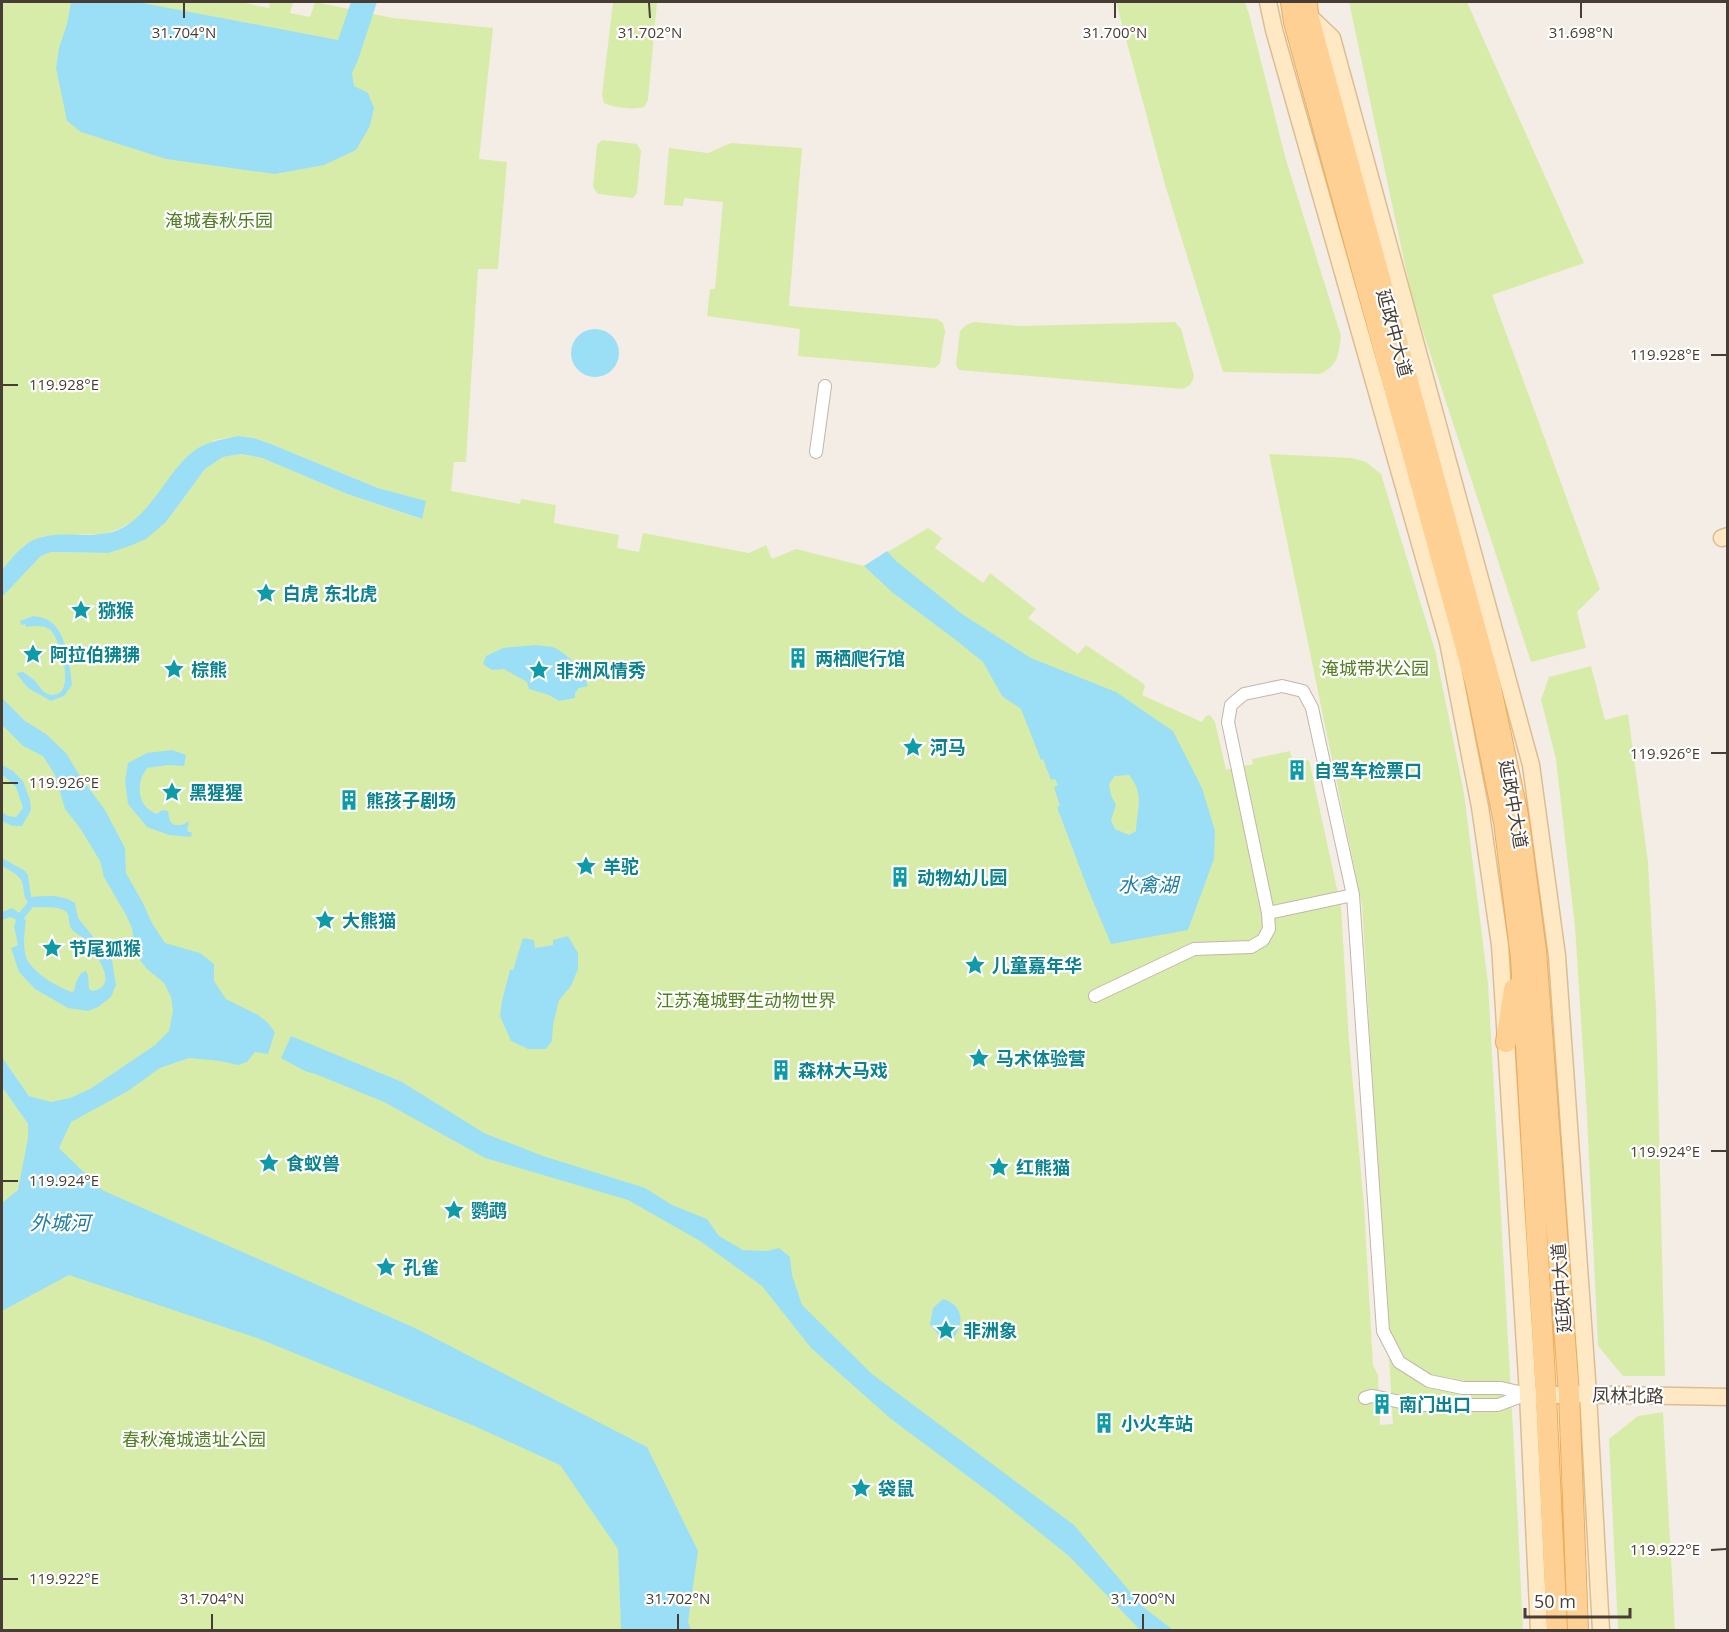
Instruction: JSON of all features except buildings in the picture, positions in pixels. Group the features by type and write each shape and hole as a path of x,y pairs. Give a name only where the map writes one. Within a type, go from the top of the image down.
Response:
{"main road":[{"name":"延政中大道","path":"1291,2 1303,13 1489,679 1518,815 1536,951 1578,1394 1578,1630"},
{"name":"延政中大道","path":"1303,13 1476,685 1504,822 1520,951 1537,1395 1557,1630"},
{"path":"1506,1042 1520,951"}],"street":[{"path":"1268,2 1274,30 1448,642 1480,807 1500,945 1506,1042 1537,1395 1539,1630"},
{"path":"816,452 825,386"},
{"path":"1095,996 1194,949 1251,947 1263,940 1269,929 1268,913 1228,722 1231,705 1244,694 1282,686 1303,691 1312,708 1353,895 1383,1331 1399,1362 1429,1381 1463,1388 1501,1388 1537,1395"},
{"path":"1268,913 1353,895"},
{"path":"1578,1394 1601,1630"},
{"path":"1365,1398 1378,1397 1414,1405 1498,1405 1537,1395"},
{"name":"凤林北路","path":"1537,1395 1728,1396"}],"green space":[{"name":"江苏淹城野生动物世界","path":"2,2 240,2 269,8 270,2 293,2 290,13 310,17 315,2 393,18 493,28 479,159 507,162 498,269 478,269 466,462 454,462 451,491 520,504 521,499 556,505 554,523 619,535 617,548 639,552 643,533 749,553 766,545 772,559 796,549 864,566 928,528 942,538 935,548 983,583 990,573 1036,609 1028,618 1078,654 1086,645 1144,684 1142,695 1202,722 1206,716 1210,715 1215,722 1226,770 1253,764 1252,759 1290,751 1292,759 1303,757 1304,761 1309,760 1341,907 1349,1041 1364,1205 1373,1365 1378,1375 1380,1425 1393,1424 1362,905 1269,454 1352,458 1366,462 1381,474 1435,650 1464,793 1488,983 1523,1630 2,1630 2,1087 28,1124 29,1096 2,1057 2,597 41,556 51,552 108,553 166,522 205,469 223,457 241,454 262,458 347,494 421,519 425,502 378,488 254,438 238,436 214,440 136,519 119,529 104,534 44,536 24,546 2,570"},
{"path":"613,2 657,2 648,100 644,107 624,108 604,103 602,95"},
{"path":"1116,2 1245,2 1286,160 1341,336 1336,359 1326,371 1320,374 1223,372 1166,188"},
{"path":"1349,2 1467,2 1584,263 1492,295 1600,589 1577,612 1586,648 1531,662 1412,298"},
{"path":"602,140 637,144 641,151 637,193 633,198 598,194 593,187 597,145"},
{"path":"731,143 802,148 789,306 937,319 943,323 945,331 940,363 935,368 798,356 800,329 707,316 710,289 715,289 723,202 684,198 683,206 664,205 669,148 708,153"},
{"path":"974,322 1021,326 1175,322 1181,329 1194,376 1190,384 1182,389 959,370 956,365 960,331 966,325"},
{"path":"1591,666 1605,720 1628,714 1648,862 1656,1007 1665,1376 1623,1376 1598,1346 1575,927 1556,759 1541,700 1549,677"},
{"path":"1663,1412 1675,1630 1618,1630 1609,1439 1638,1416"}],"water":[{"path":"71,2 137,2 338,40 351,2 377,2 352,73 354,86 368,93 374,108 370,126 356,150 324,165 275,174 166,159 81,132 67,121 56,68"},
{"path":"590,329 600,329 615,339 619,353 618,362 609,373 600,377 590,377 575,367 571,358 571,348 581,333"},
{"path":"238,436 254,438 271,444 378,488 426,501 422,519 347,494 262,458 241,454 223,457 205,469 166,522 146,539 108,553 51,552 41,556 2,597 2,570 17,552 30,542 46,536 101,534 120,529 142,513 176,469 195,450 211,442"},
{"name":"水禽湖","path":"887,551 896,561 962,614 1031,658 1116,692 1173,731 1202,788 1215,831 1214,859 1188,930 1111,944 1057,807 1060,806 1054,787 1058,785 1055,779 1051,780 1043,759 1041,760 1021,709 1002,696 983,662 893,593 864,566","holes":["1129,775 1139,795 1136,831 1129,835 1115,829 1111,820 1116,805 1109,784 1115,776"]},
{"path":"33,616 47,620 56,627 61,634 69,660 72,685 64,696 51,701 28,688 16,673 23,672 48,694 57,694 63,689 65,668 54,634 44,627 21,625 20,621"},
{"path":"535,645 555,648 566,655 579,669 588,686 579,688 575,693 575,698 559,701 549,695 529,689 527,682 504,669 492,670 483,664 486,656 503,648"},
{"name":"外城河","path":"2,696 25,721 46,734 66,753 105,810 125,848 126,873 165,943 200,953 214,964 214,981 226,999 258,1015 275,1032 268,1054 255,1052 247,1062 238,1065 189,1058 160,1068 128,1091 71,1122 59,1148 102,1190 415,1328 647,1447 698,1551 688,1622 691,1630 621,1630 618,1549 560,1465 472,1425 257,1338 69,1275 2,1311 2,1203 18,1190 28,1138 28,1124 2,1087 2,1057 29,1096 51,1102 70,1098 90,1089 155,1045 169,1031 173,1011 171,997 164,983 140,960 135,949 132,928 104,877 100,861 80,828 65,809 55,775 43,756 23,746 2,725"},
{"path":"172,750 186,755 184,766 168,765 147,768 141,780 140,794 145,806 150,810 157,814 162,810 168,811 170,821 174,825 182,825 189,821 187,831 192,833 191,837 169,835 147,827 128,804 125,781 128,763 147,753"},
{"path":"2,765 13,771 23,781 30,800 31,810 22,826 12,826 2,821 2,812 16,817 23,808 16,787 2,776"},
{"path":"2,858 25,871 28,875 31,897 59,897 75,903 78,918 112,960 116,985 111,997 98,1007 88,1011 68,1008 35,989 19,972 11,948 18,945 14,926 16,921 10,917 2,920 2,912 12,908 19,913 28,902 21,879 2,866","holes":["33,907 58,908 67,912 74,932 82,937 98,958 105,975 105,982 101,988 92,991 89,989 86,971 81,973 72,992 49,981 29,963 24,948 26,921 24,918"]},
{"path":"568,936 578,953 578,969 571,986 559,1000 552,1041 546,1049 528,1049 511,1041 500,1016 510,970 513,970 523,938 534,940 535,948 553,945 553,940"},
{"path":"291,1036 402,1082 484,1133 543,1156 645,1188 672,1205 707,1219 719,1236 743,1250 767,1251 779,1248 790,1257 792,1275 802,1305 872,1374 1074,1525 1143,1607 1173,1630 1140,1630 1070,1557 997,1498 891,1419 811,1348 762,1286 700,1241 628,1200 485,1158 384,1102 305,1071 281,1058"},
{"path":"943,1299 959,1311 959,1328 952,1340 940,1337 930,1324 933,1308"}],"place":[{"name":"白虎 东北虎","path":"266,593"},
{"name":"猕猴","path":"81,610"},
{"name":"阿拉伯狒狒","path":"33,654"},
{"name":"两栖爬行馆","path":"798,658"},
{"name":"棕熊","path":"174,669"},
{"name":"非洲风情秀","path":"539,670"},
{"name":"河马","path":"913,747"},
{"name":"自驾车检票口","path":"1297,770"},
{"name":"黑猩猩","path":"172,792"},
{"name":"熊孩子剧场","path":"349,800"},
{"name":"羊驼","path":"586,866"},
{"name":"动物幼儿园","path":"900,877"},
{"name":"大熊猫","path":"325,920"},
{"name":"节尾狐猴","path":"52,948"},
{"name":"儿童嘉年华","path":"975,965"},
{"name":"马术体验营","path":"979,1058"},
{"name":"森林大马戏","path":"781,1070"},
{"name":"食蚁兽","path":"269,1163"},
{"name":"红熊猫","path":"999,1167"},
{"name":"鹦鹉","path":"454,1210"},
{"name":"孔雀","path":"386,1267"},
{"name":"非洲象","path":"946,1330"},
{"name":"南门出口","path":"1382,1404"},
{"name":"小火车站","path":"1104,1423"},
{"name":"袋鼠","path":"861,1488"}],"park label":[{"name":"淹城春秋乐园","path":"219,220"},
{"name":"淹城带状公园","path":"1375,668"},
{"name":"春秋淹城遗址公园","path":"194,1439"}]}
